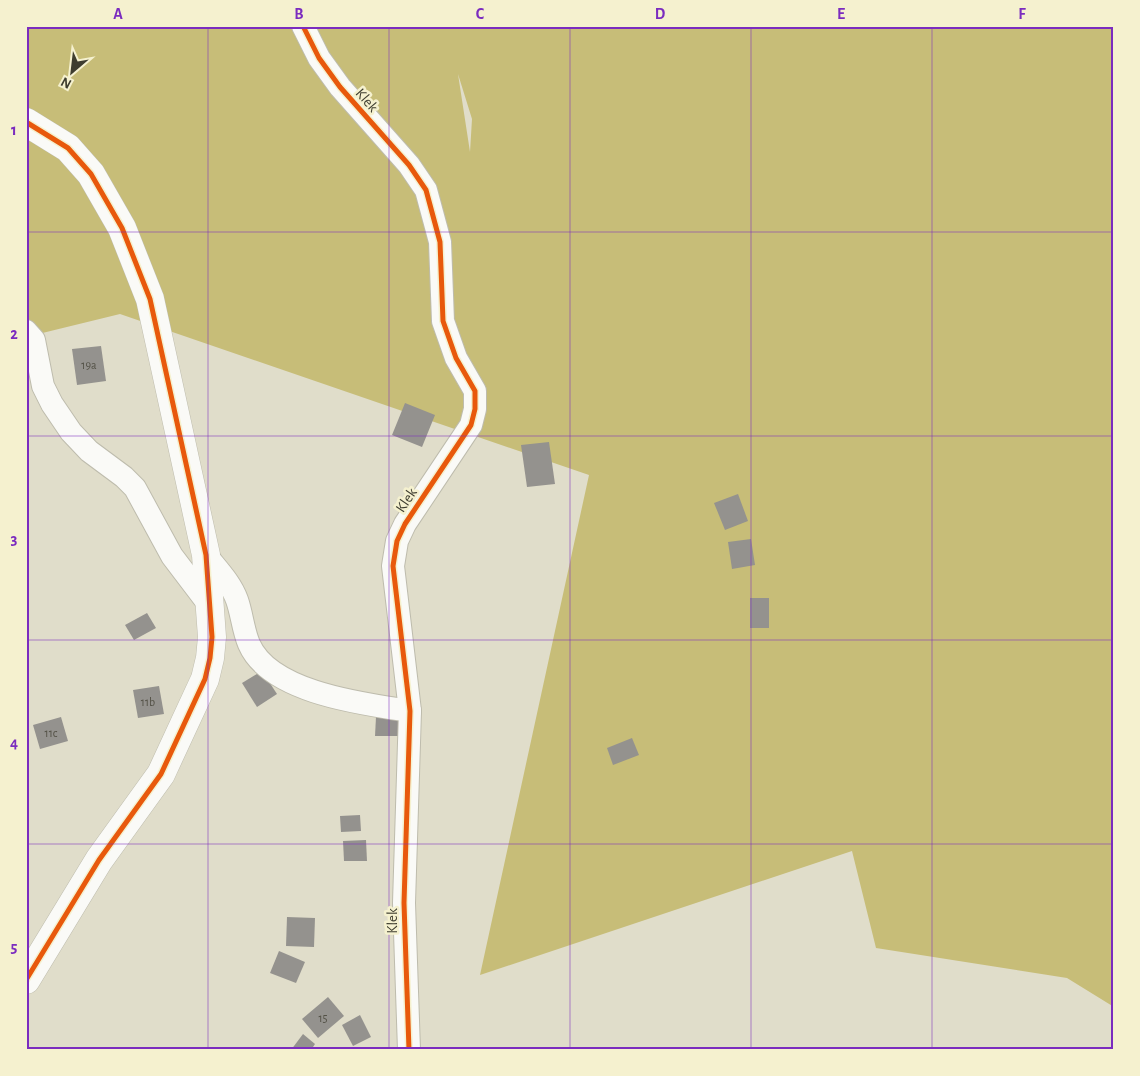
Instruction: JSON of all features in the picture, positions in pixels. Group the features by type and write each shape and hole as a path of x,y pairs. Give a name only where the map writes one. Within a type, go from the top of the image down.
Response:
{"street":[{"name":"Klek","path":"304,26 319,58 340,87 408,166 426,190 440,242 443,321 456,358 475,392 475,408 471,425 405,524 397,541 394,566 410,711 404,903 405,980 409,1050"},
{"path":"26,122 44,131 68,148 91,174 122,228 150,299 206,555 210,606 210,658 204,679 181,734 161,774 99,860 26,980"},
{"path":"26,331 34,340 43,386 52,404 72,432 89,451 124,477 135,488 172,556 210,606"},
{"path":"206,555 226,581 236,599 248,644 254,655 276,673 304,688 348,702 410,711"}],"shaded area":[{"path":"26,26 1114,26 1114,1007 1067,978 876,948 852,851 480,975 589,475 120,314 26,337","holes":["458,74 472,119 470,152"]}],"building":[{"path":"101,346 106,381 77,385 72,349"},
{"path":"405,403 435,415 422,447 392,435"},
{"path":"549,442 555,484 527,487 521,445"},
{"path":"738,494 748,521 725,530 714,503"},
{"path":"751,539 755,565 732,569 728,542"},
{"path":"750,598 769,598 769,628 750,628"},
{"path":"147,613 156,628 134,640 125,625"},
{"path":"262,671 277,694 257,707 242,683"},
{"path":"159,686 164,714 138,718 133,690"},
{"path":"61,717 68,741 40,749 33,725"},
{"path":"376,717 402,718 402,736 375,736"},
{"path":"632,738 639,755 613,765 607,748"},
{"path":"360,815 361,831 341,832 340,816"},
{"path":"366,840 367,861 344,861 343,841"},
{"path":"287,917 315,918 314,947 286,946"},
{"path":"279,951 305,962 296,983 270,973"},
{"path":"328,997 344,1016 318,1038 302,1019"},
{"path":"360,1015 371,1037 353,1046 342,1025"},
{"path":"303,1034 315,1044 311,1050 291,1050"}],"cycle path":[{"path":"303,26 319,58 340,87 409,165 426,190 440,242 443,321 456,358 475,391 475,409 471,425 405,524 397,541 393,566 410,711 404,903 409,1050"},
{"path":"26,122 68,148 91,174 122,228 150,299 206,555 212,637 205,679 161,774 99,860 26,980"}]}
